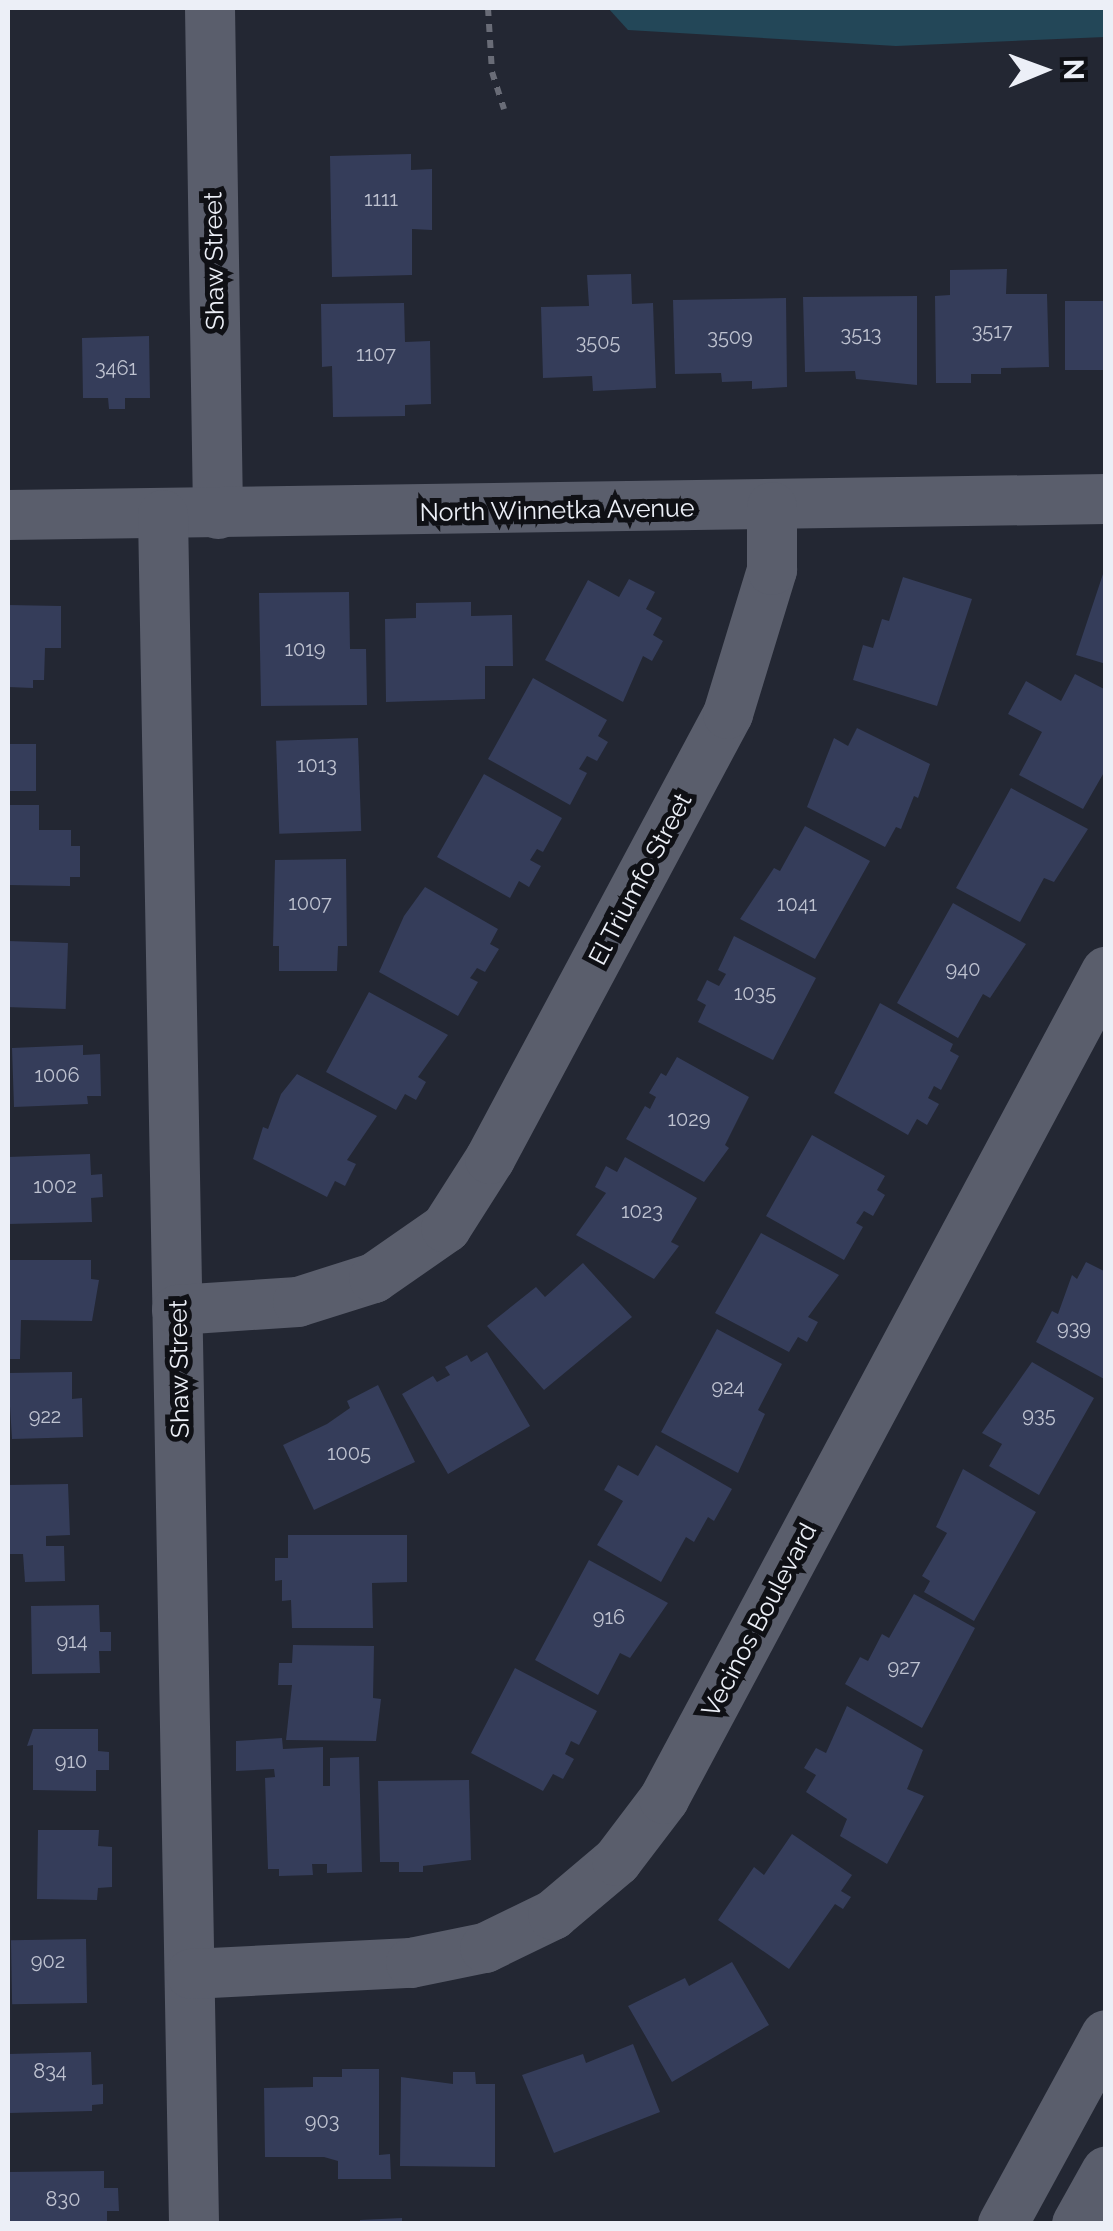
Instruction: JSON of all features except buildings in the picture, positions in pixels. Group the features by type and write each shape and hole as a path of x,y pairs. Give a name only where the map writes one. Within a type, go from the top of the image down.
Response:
{"street":[{"name":"Shaw Street","path":"210,8 218,514"},
{"name":"North Winnetka Avenue","path":"8,515 772,508 1106,499"},
{"name":"El Triumfo Street","path":"178,1310 298,1302 374,1278 446,1228 490,1159 728,714 772,570 772,508"},
{"name":"Shaw Street","path":"163,515 194,2224"},
{"name":"Vecinos Boulevard","path":"192,1974 411,1963 485,1948 552,1915 617,1861 664,1799 1106,972"},
{"path":"1003,2224 1106,2035"},
{"path":"1078,2224 1106,2172"}],"path":[{"path":"488,8 492,72 504,109"}],"water":[{"path":"608,8 1105,8 1105,37 896,46 628,30"}]}
